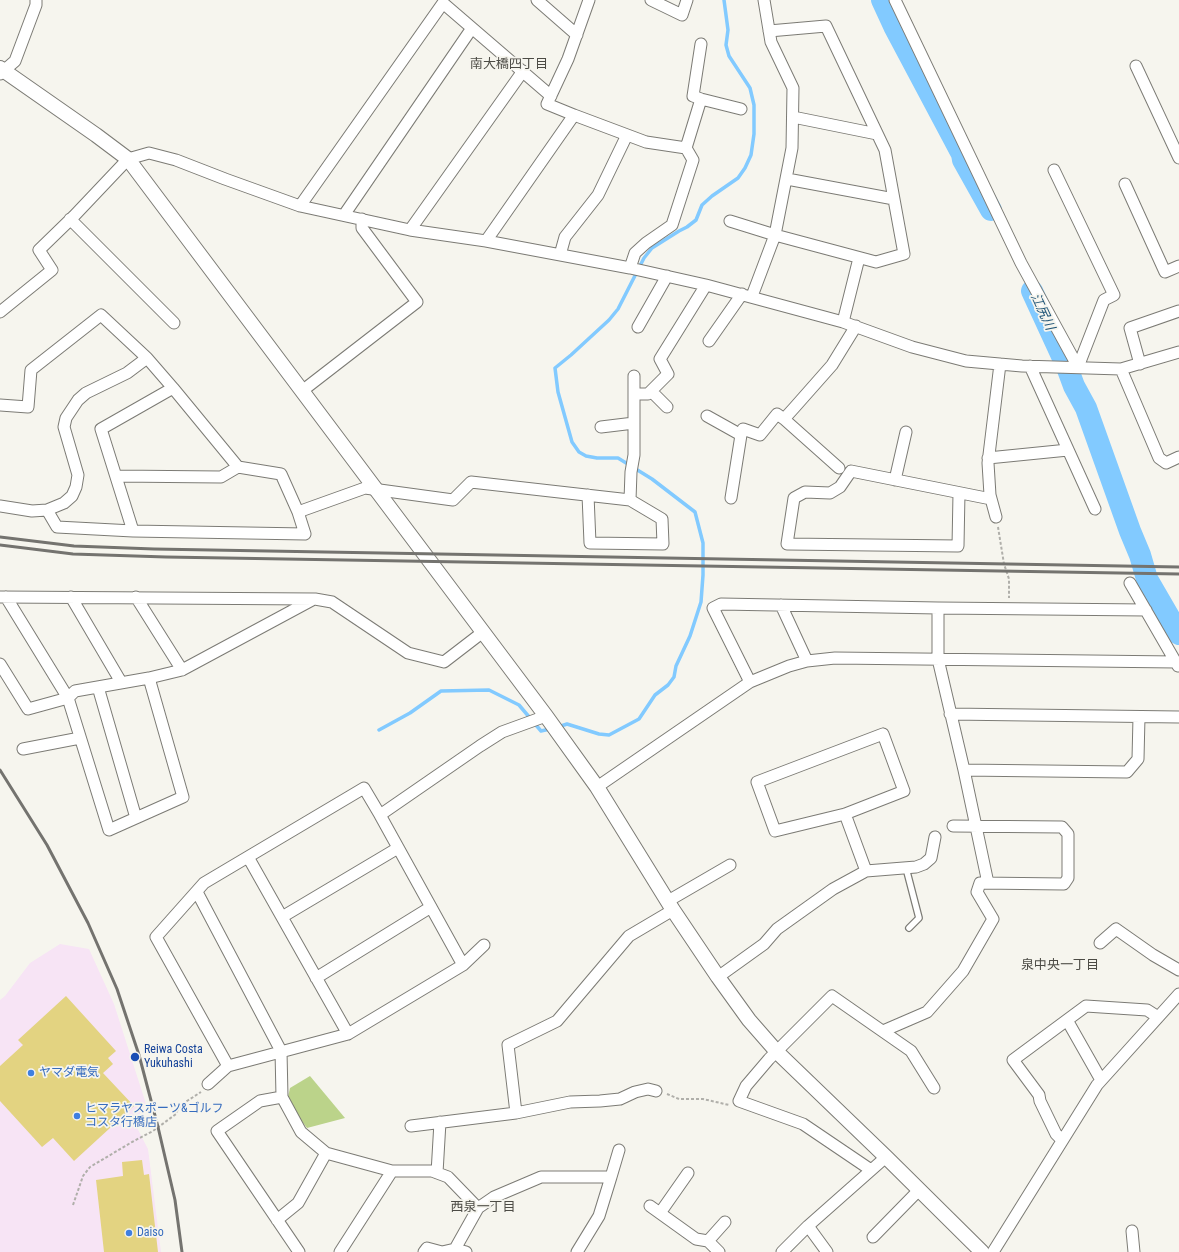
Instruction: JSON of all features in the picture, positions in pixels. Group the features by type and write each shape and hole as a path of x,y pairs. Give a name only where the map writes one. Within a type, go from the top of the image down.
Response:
{"street":[{"path":"36,0 36,5 15,61 1,71 96,135 128,159 546,716 597,787 670,905 718,977 749,1020 777,1052 982,1252"},
{"path":"537,0 577,35"},
{"path":"589,0 568,59 547,104 646,142 686,148"},
{"path":"651,0 682,15 687,0"},
{"path":"709,341 747,295 775,235 792,148 793,88 771,42 764,0"},
{"path":"895,0 1021,263 1078,367"},
{"path":"300,206 443,3 551,96"},
{"path":"730,221 775,235 876,262 904,254 885,150 826,26 769,31"},
{"path":"344,215 472,28"},
{"path":"701,44 693,96 741,109"},
{"path":"1136,66 1179,158"},
{"path":"410,230 523,71"},
{"path":"630,268 635,253 646,243 672,225 692,160 686,148 701,99"},
{"path":"486,241 574,115"},
{"path":"793,117 877,134"},
{"path":"560,255 565,237 598,195 627,135"},
{"path":"0,312 52,270 39,250 128,159 149,153 176,160 300,206 410,230 486,241 706,284 843,322 912,347 966,361 1030,366 1121,369 1179,352"},
{"path":"1054,170 1114,295 1104,300 1078,367"},
{"path":"786,179 894,199"},
{"path":"1124,184 1165,272 1179,266"},
{"path":"302,391 417,302 362,228 362,219"},
{"path":"70,220 174,323"},
{"path":"843,322 859,258"},
{"path":"638,327 667,276"},
{"path":"634,394 648,394 668,374 660,359 706,284"},
{"path":"1140,364 1130,328 1179,311"},
{"path":"0,405 28,407 31,370 101,315 147,358 238,467"},
{"path":"784,420 832,365 856,326"},
{"path":"0,506 32,511 47,510 64,503 72,496 76,487 78,475 64,427 66,418 72,408 86,393 127,373 147,358"},
{"path":"996,517 991,499 988,458 1000,364"},
{"path":"1030,366 1095,509"},
{"path":"1121,369 1159,458 1166,463 1178,459"},
{"path":"630,500 631,472 634,455 634,376"},
{"path":"133,531 101,429 173,388"},
{"path":"651,391 667,407"},
{"path":"731,498 743,429 760,435 777,414 839,468"},
{"path":"707,416 742,434"},
{"path":"602,427 634,423"},
{"path":"895,480 906,432"},
{"path":"988,458 1068,450"},
{"path":"47,510 57,527 133,531 305,534 298,512 281,474 238,467 221,477 116,476"},
{"path":"959,493 958,546 787,544 794,498 804,492 830,493 840,487 851,471 991,499"},
{"path":"298,512 365,488 376,488 452,500 471,482 588,495 630,500 662,520 663,544 590,543 588,495"},
{"path":"1130,584 1178,664"},
{"path":"3,597 315,599 332,602 408,653 444,662 483,632"},
{"path":"3,597 68,698 108,830 183,797 149,678"},
{"path":"70,597 121,682"},
{"path":"136,597 182,670"},
{"path":"0,664 28,709 68,698 76,691 149,678 182,670 315,599"},
{"path":"750,682 713,608 721,604 1146,610"},
{"path":"781,605 807,661"},
{"path":"938,608 938,659 988,883"},
{"path":"597,787 750,682 789,666 807,661 835,658 1178,664"},
{"path":"98,687 136,818"},
{"path":"950,714 1179,717"},
{"path":"380,815 502,732 546,716"},
{"path":"964,770 1127,772 1138,759 1139,717"},
{"path":"883,734 904,791 845,814 775,831 757,782 883,734"},
{"path":"23,749 80,738"},
{"path":"228,1066 156,937 204,883 364,788 462,965"},
{"path":"845,814 866,871"},
{"path":"884,1031 927,1012 963,971 992,920 977,892 980,884 1064,884 1068,878 1068,834 1062,827 953,826"},
{"path":"718,977 764,944 783,924 833,889 866,871 916,867 924,864 931,858 935,837"},
{"path":"282,917 398,848"},
{"path":"248,857 348,1034"},
{"path":"516,1113 508,1045 558,1021 629,936 670,905 730,865"},
{"path":"197,892 281,1050 282,1097 301,1132 326,1153 392,1171 432,1171 448,1177 478,1208"},
{"path":"316,978 431,907"},
{"path":"1100,943 1116,928 1153,955 1179,970"},
{"path":"208,1084 228,1066 281,1050 348,1034 462,965 484,945"},
{"path":"993,1252 1101,1080 1179,994"},
{"path":"870,1170 803,1124 739,1101 746,1086 769,1059 832,996 911,1051 934,1088"},
{"path":"1062,1140 1056,1134 1040,1101 1039,1095 1013,1060 1086,1006 1147,1010 1158,1017"},
{"path":"1067,1020 1101,1080"},
{"path":"411,1126 516,1113 570,1102 600,1102 620,1099 635,1092 648,1089 656,1091"},
{"path":"282,1097 260,1101 217,1131 299,1252"},
{"path":"437,1173 440,1122"},
{"path":"577,1252 599,1216 619,1150"},
{"path":"277,1220 298,1203 326,1153"},
{"path":"782,1252 808,1226 886,1157"},
{"path":"340,1252 392,1171"},
{"path":"660,1213 688,1173"},
{"path":"424,1252 427,1248 442,1252 461,1250 478,1208 494,1197 541,1177 611,1177"},
{"path":"873,1237 919,1190"},
{"path":"650,1206 696,1239 708,1241 719,1252"},
{"path":"708,1241 725,1222"},
{"path":"808,1226 827,1252"},
{"path":"1132,1231 1134,1252"}],"lane":[{"path":"906,867 919,918 909,928"}],"path":[{"path":"996,517 1004,564 1009,579 1009,609"},
{"path":"73,1205 83,1176 90,1167 132,1142 153,1132 176,1114 187,1101 207,1089 208,1084"},
{"path":"656,1091 679,1099 703,1099 730,1106 739,1101"}],"shaded area":[{"path":"60,944 89,949 114,1004 146,1104 134,1122 148,1149 161,1252 0,1252 0,1000 5,996 30,963"}],"green space":[{"path":"310,1076 345,1118 307,1128 289,1104 288,1097 290,1088"}],"building":[{"path":"66,996 116,1051 108,1058 113,1064 103,1073 134,1106 74,1161 53,1138 42,1147 0,1101 0,1066 23,1045 18,1040"},
{"path":"142,1160 144,1175 149,1174 158,1252 104,1252 96,1180 123,1176 122,1162"}],"waterway":[{"path":"558,727 567,724 599,734 609,735 639,719 655,695 668,685 674,677 676,666 690,636 701,602 703,543 695,512 652,479 618,458 597,458 586,456 579,452 572,442 558,392 555,368 609,320 618,309 644,258 652,248 696,220 702,205 712,196 738,178 751,155 754,134 754,105 750,88 729,56 726,45 728,30 724,0"},
{"name":"江尻川","path":"882,0 894,26 962,154 963,160 991,210"},
{"name":"江尻川","path":"1032,291 1067,367 1074,386 1086,408 1140,555 1147,579 1179,634"},
{"path":"379,730 410,713 441,691 489,690 519,705 541,731 550,729"}],"railway":[{"path":"0,537 74,546 154,549 1179,567"},
{"path":"0,545 73,554 166,557 1179,574"},
{"path":"0,770 47,845 88,923 117,989 139,1055 158,1127 175,1200 182,1252"}],"place":[{"name":"Reiwa Costa Yukuhashi","path":"135,1057"},
{"name":"ヤマダ電気","path":"31,1073"},
{"name":"ヒマラヤスポーツ&ゴルフ コスタ行橋店","path":"77,1116"},
{"name":"Daiso","path":"129,1233"}],"district":[{"name":"南大橋四丁目","path":"509,65"},
{"name":"泉中央一丁目","path":"1060,966"},
{"name":"西泉一丁目","path":"483,1208"}]}
